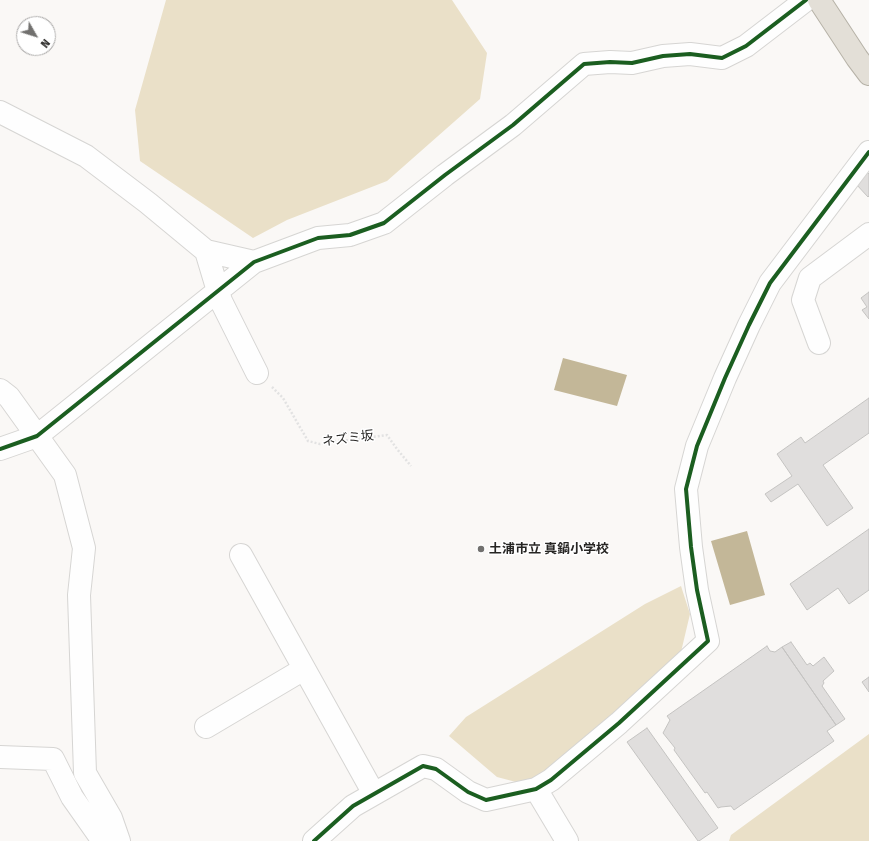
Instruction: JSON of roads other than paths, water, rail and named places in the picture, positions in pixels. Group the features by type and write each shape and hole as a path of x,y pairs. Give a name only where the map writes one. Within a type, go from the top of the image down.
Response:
{"highway":[{"path":"827,3 857,58 869,74"}],"street":[{"path":"0,449 37,436 254,262 318,238 350,235 384,223 445,175 514,125 584,64 610,62 632,63 663,56 690,54 722,58 746,46 806,0"},
{"path":"0,112 86,156 148,203 206,251 254,262"},
{"path":"314,841 353,806 423,766 436,769 468,792 486,800 536,789 551,780 619,723 708,640 697,590 691,547 686,490 697,446 725,378 770,283 869,152"},
{"path":"819,343 803,300 810,278 869,234"},
{"path":"206,251 221,301 257,373"},
{"path":"0,390 8,397 65,475 84,548 79,595 85,773 111,818 119,841"},
{"path":"241,555 374,794"},
{"path":"206,727 304,669"},
{"path":"0,757 53,759 72,797 103,841"},
{"path":"536,789 567,841"}],"place":[{"name":"土浦市立 真鍋小学校","path":"481,549"}]}
